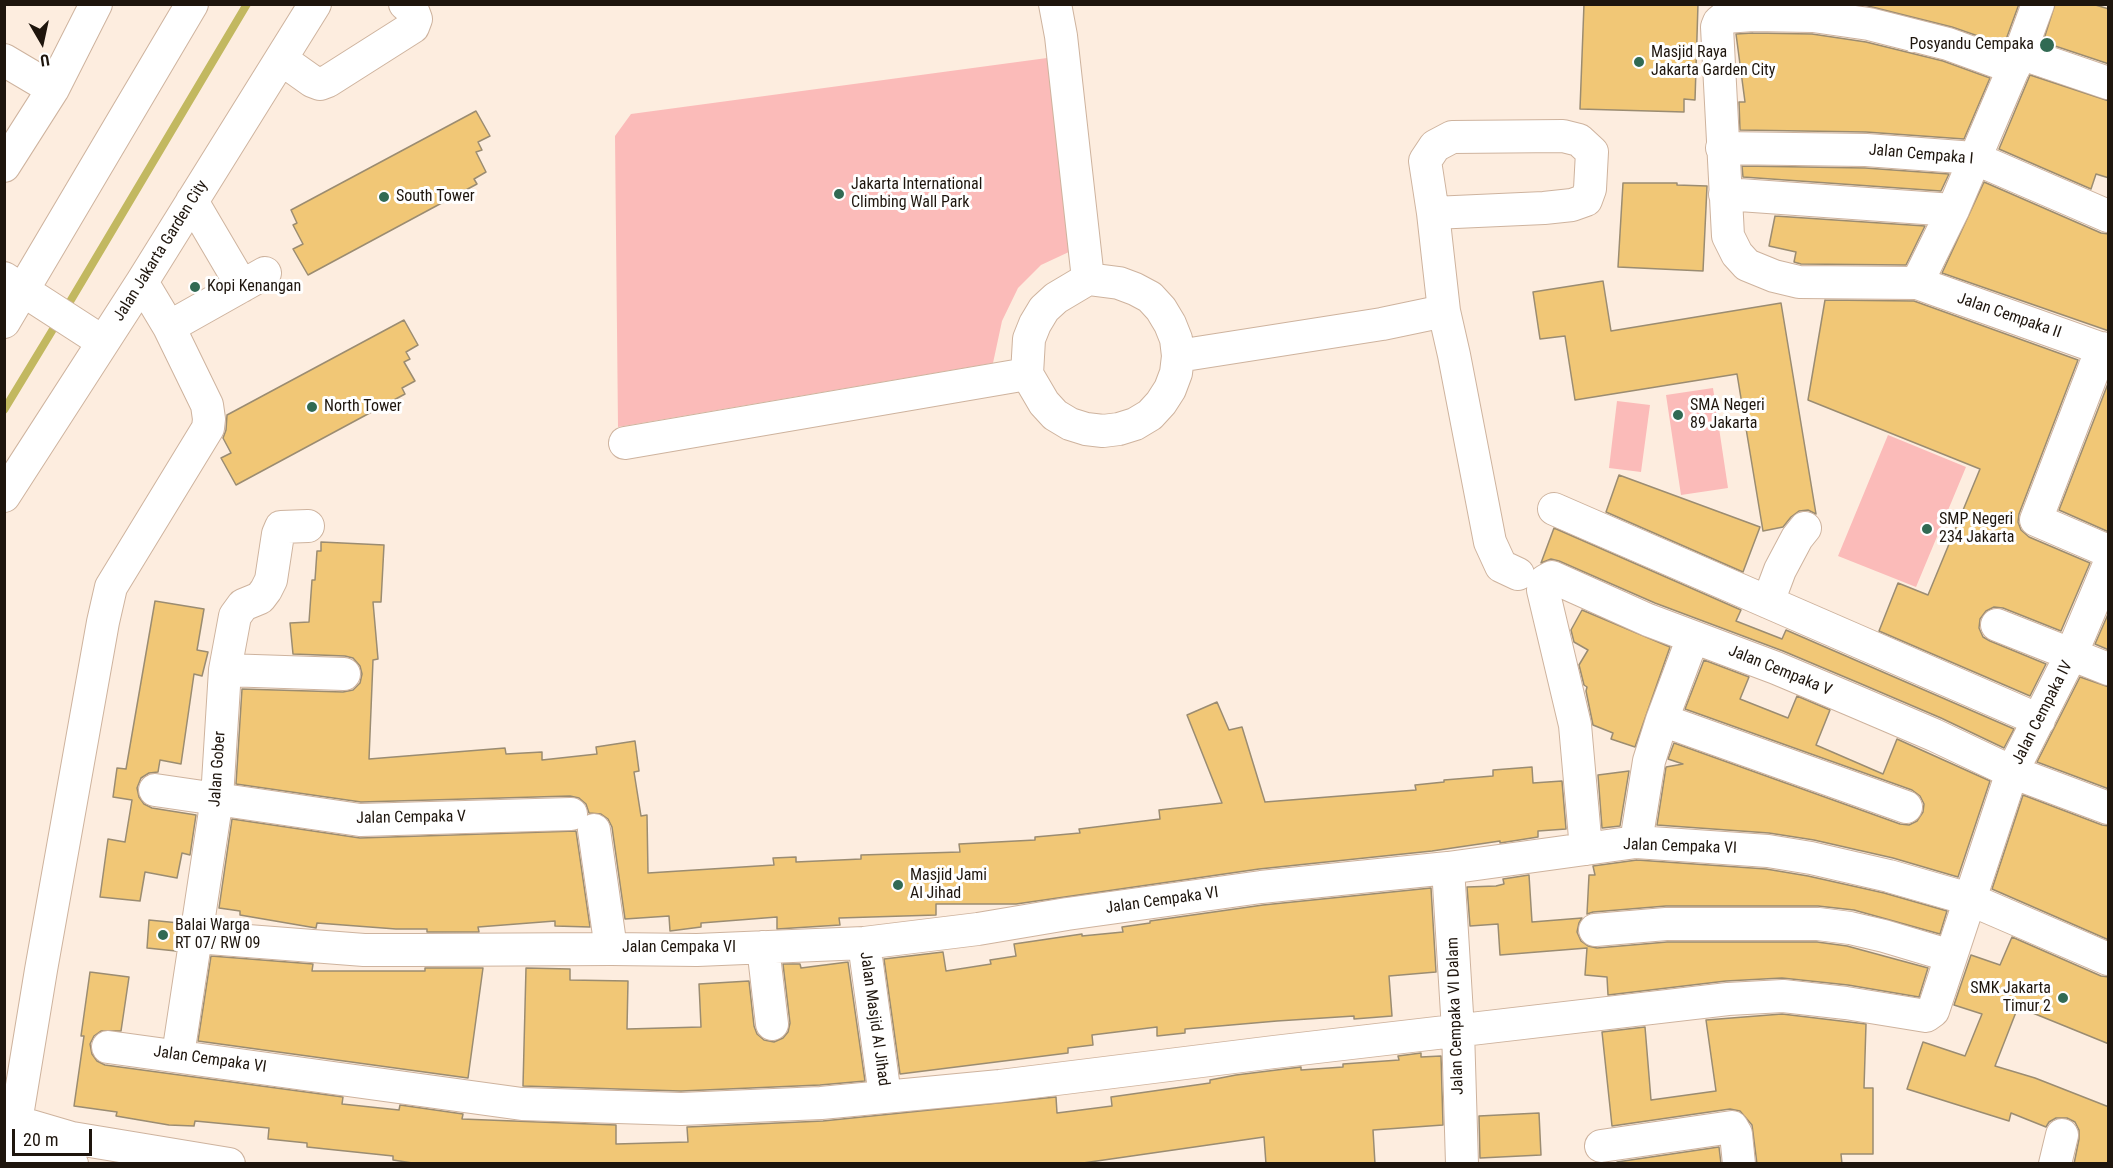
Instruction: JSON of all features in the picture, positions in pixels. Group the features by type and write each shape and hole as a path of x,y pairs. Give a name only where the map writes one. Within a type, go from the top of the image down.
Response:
{"street":[{"path":"4,166 53,89 96,4"},
{"name":"Jalan Jakarta Garden City","path":"4,496 96,338 142,282 315,4"},
{"path":"281,59 312,81 320,84 328,81 413,27 416,19 413,11 405,4"},
{"path":"1055,4 1088,279"},
{"path":"1917,283 1953,210 2017,60 2028,7"},
{"path":"4,322 183,8"},
{"name":"Jalan Cempaka II","path":"2109,83 1869,24 1813,16 1753,15 1725,18 1719,22 1717,27 1728,236 1737,254 1747,265 1774,276 1798,282 1917,283 2105,349 2036,520 2109,551"},
{"path":"4,60 53,89"},
{"path":"1433,213 1544,208 1572,205 1586,200 1590,189 1592,152 1579,140 1563,136 1452,137 1435,146 1425,161 1444,311 1490,542 1501,566 1532,577 1543,590 1575,725 1586,849"},
{"name":"Jalan Cempaka I","path":"1722,148 1866,150 1974,158 2109,216"},
{"path":"1725,194 1953,210"},
{"path":"170,327 254,280 192,201"},
{"path":"1088,279 1119,283 1150,297 1161,309 1176,339 1178,356 1173,381 1161,403 1135,424 1119,429 1103,431 1070,424 1044,403 1027,374 1029,339 1044,309 1056,298 1088,279"},
{"path":"10,1138 17,1032 111,587 208,428 207,405 170,327 142,282"},
{"path":"21,290 96,338"},
{"path":"1178,356 1382,324 1444,311"},
{"path":"625,443 1027,374"},
{"path":"1554,509 2039,720"},
{"name":"Jalan Gober","path":"178,1055 217,798 225,670 235,616 243,605 260,598 272,580 281,527 308,526"},
{"path":"1768,602 1779,570 1805,528"},
{"path":"1996,625 2071,655 2109,567"},
{"name":"Jalan Cempaka V","path":"1532,577 1552,577 1648,620 1852,700 2012,772 2109,808"},
{"path":"1636,842 1645,780 1662,720 1693,637"},
{"name":"Jalan Cempaka IV","path":"2012,772 2071,655 2109,669"},
{"path":"225,670 344,674"},
{"path":"1662,720 1906,807"},
{"path":"1969,899 2012,772"},
{"name":"Jalan Cempaka V","path":"155,790 360,820 582,822 611,949"},
{"name":"Jalan Cempaka VI","path":"196,937 364,950 697,950 864,943 978,929 1239,890 1448,868 1636,842 1722,847 1811,858 1889,876 1969,899 2109,959"},
{"name":"Jalan Cempaka VI Dalam","path":"1448,868 1458,1030 1462,1164"},
{"name":"Jalan Cempaka VI","path":"108,1047 522,1104 681,1109 821,1103 999,1086 1458,1030 1754,997 1783,996 1846,1003 1924,1016 1933,1011 1969,899"},
{"path":"1594,930 1666,924 1818,924 1884,936 1951,956"},
{"name":"Jalan Masjid Al Jihad","path":"864,943 885,1096"},
{"path":"763,947 772,1024"},
{"path":"1601,1146 1732,1126 1736,1134 1739,1164"},
{"path":"10,1138 72,1164"},
{"path":"10,1138 72,1138 229,1164"}],"shaded area":[{"name":"Jakarta International Climbing Wall Park","path":"1047,58 1071,251 1041,265 1018,288 1002,321 993,363 618,427 615,136 631,114"},
{"path":"1713,388 1728,488 1681,495 1666,395"},
{"path":"1617,401 1650,405 1641,472 1609,468"},
{"path":"1888,435 1966,467 1916,587 1838,556"}],"building":[{"name":"Masjid Raya Jakarta Garden City","path":"1584,4 1698,4 1695,100 1684,99 1684,112 1580,109"},
{"path":"1860,4 2019,4 2004,45 1952,27"},
{"path":"2055,4 2092,4 2109,9 2109,64 2043,42"},
{"path":"1736,34 1812,34 1866,42 1943,61 1990,78 1964,139 1866,132 1740,130 1739,102 1745,102"},
{"path":"2030,75 2109,101 2109,178 2096,174 2091,189 1999,149"},
{"name":"South Tower","path":"476,111 490,136 478,142 482,150 476,152 486,172 474,179 477,184 308,275 293,249 303,244 293,225 297,223 291,210"},
{"path":"1742,166 1865,168 1949,174 1941,191 1743,177"},
{"path":"1984,182 2101,233 2109,234 2109,331 1942,273"},
{"path":"1623,183 1677,183 1677,185 1707,186 1703,271 1618,267"},
{"path":"1775,216 1925,226 1906,265 1801,264 1794,262 1796,252 1769,246"},
{"path":"1603,281 1611,331 1781,303 1816,514 1808,510 1799,511 1783,527 1763,531 1737,374 1575,400 1565,336 1540,339 1533,292"},
{"path":"1825,300 1914,301 2078,360 2019,514 2018,522 2021,530 2029,537 2090,563 2061,631 2003,608 1994,607 1986,611 1980,619 1979,628 1983,637 2046,664 2030,696 1879,631 1898,583 1928,595 1980,469 1808,400"},
{"name":"North Tower","path":"404,320 418,345 406,352 410,359 404,362 415,381 402,388 405,394 236,485 221,458 231,453 223,438 227,415"},
{"path":"2109,381 2109,532 2059,510"},
{"path":"1619,475 1760,527 1743,572 1606,512"},
{"path":"1554,528 1741,610 1736,621 1782,639 1786,630 2014,729 2004,748 1941,718 1783,651 1655,603 1559,561 1551,559 1541,563"},
{"path":"321,542 384,545 381,602 373,602 378,659 373,660 369,759 505,748 506,754 542,752 542,760 597,754 596,747 635,741 639,771 634,772 641,816 647,815 648,873 774,865 773,858 796,857 796,862 861,859 861,855 960,852 959,844 1035,840 1035,837 1080,833 1079,829 1160,819 1159,810 1222,803 1187,715 1217,702 1229,730 1242,727 1265,802 1416,790 1415,785 1493,776 1493,770 1532,767 1533,783 1562,781 1566,829 1538,831 1538,837 1500,843 1500,841 1432,851 1259,869 1016,904 936,904 936,915 839,918 840,925 777,929 777,917 701,923 701,927 670,931 669,916 625,919 612,827 608,819 601,814 589,813 586,804 579,798 570,796 361,802 236,784 242,689 343,692 353,690 360,683 362,674 360,666 353,658 293,654 290,623 309,622 312,580 315,580 317,551 321,551"},
{"path":"155,601 204,609 197,650 208,652 202,676 194,674 181,764 160,760 158,772 149,773 141,778 137,788 144,804 152,808 196,815 190,855 182,853 177,878 145,872 140,901 100,897 108,839 125,842 132,800 113,797 117,768 126,769"},
{"path":"1582,610 1670,647 1635,747 1611,739 1613,733 1593,725 1587,687 1584,685 1579,665 1588,650 1574,642 1571,630"},
{"path":"2109,612 2109,650 2095,644"},
{"path":"1704,660 1749,677 1740,699 1788,718 1797,696 1830,710 1816,745 1883,774 1897,739 1990,781 1958,877 1893,858 1814,840 1769,833 1657,825 1666,767 1683,764 1668,759 1674,743 1900,824 1909,825 1917,821 1923,812 1924,804 1920,796 1912,790 1685,709"},
{"path":"2080,677 2109,687 2109,789 2037,762"},
{"path":"1629,771 1620,826 1602,828 1598,775"},
{"path":"2023,795 2109,826 2109,940 1992,889"},
{"path":"232,819 360,838 576,831 590,927 555,926 555,921 478,927 479,932 427,932 427,929 317,923 316,928 240,915 240,911 219,908"},
{"path":"1637,860 1766,869 1884,893 1947,911 1940,934 1854,910 1818,906 1666,906 1587,914 1589,875 1595,875 1593,866"},
{"path":"1529,875 1532,922 1582,918 1577,932 1581,941 1588,946 1597,948 1667,942 1817,942 1847,946 1928,968 1919,997 1848,985 1782,978 1726,981 1608,995 1607,977 1585,975 1587,948 1500,955 1498,924 1470,926 1467,887 1496,886 1504,884 1503,879"},
{"path":"1431,888 1436,972 1389,976 1392,1016 1277,1021 1185,1029 1185,1033 1157,1036 1157,1027 1092,1035 1093,1045 1068,1048 1068,1053 900,1074 884,959 943,952 946,971 991,964 990,960 1016,956 1014,944 1082,934 1082,936 1123,932 1122,927 1150,923 1150,921 1263,905"},
{"name":"Balai Warga RT 07/ RW 09","path":"149,920 179,923 176,951 147,948"},
{"path":"2012,937 2101,976 2109,977 2109,1044 2018,1007 1995,1066 2035,1078 2109,1107 2109,1164 2074,1164 2079,1130 2075,1122 2067,1118 2056,1118 2046,1127 2011,1113 2009,1121 1907,1089 1923,1042 1965,1056 1982,1014 1954,1005 1971,955 2000,965"},
{"path":"211,956 313,964 312,971 425,971 425,968 483,968 468,1078 198,1041"},
{"path":"848,962 865,1081 681,1091 523,1086 526,968 570,969 570,980 628,981 627,1029 701,1027 699,984 749,981 757,1034 764,1040 774,1042 783,1038 788,1032 790,1023 783,964 800,964 801,968"},
{"path":"90,972 129,977 121,1031 101,1031 94,1036 90,1044 92,1054 97,1061 105,1065 343,1097 342,1104 399,1110 400,1105 463,1114 462,1119 616,1125 616,1144 688,1142 687,1127 823,1121 1056,1097 1057,1113 1112,1106 1111,1097 1210,1083 1210,1080 1236,1075 1301,1067 1301,1070 1343,1067 1343,1064 1399,1060 1398,1056 1421,1053 1421,1057 1441,1056 1443,1125 1373,1130 1375,1164 1266,1164 1264,1137 1076,1164 419,1164 393,1160 393,1156 307,1147 307,1143 268,1139 269,1128 195,1121 194,1126 169,1125 116,1116 117,1112 74,1106"},
{"path":"1782,1014 1866,1024 1864,1088 1873,1088 1873,1154 1841,1154 1842,1164 1757,1164 1752,1125 1740,1111 1730,1109 1612,1126 1602,1032 1645,1027 1651,1100 1716,1091 1706,1020"},
{"path":"1539,1113 1541,1155 1480,1158 1479,1116"},
{"path":"1719,1147 1721,1164 1617,1164 1617,1162"}],"waterway":[{"path":"65,310 247,4"},
{"path":"4,410 58,321"}],"place":[{"name":"Posyandu Cempaka","path":"2047,45"},
{"name":"Masjid Raya Jakarta Garden City","path":"1639,62"},
{"name":"Jakarta International Climbing Wall Park","path":"839,194"},
{"name":"South Tower","path":"384,197"},
{"name":"Kopi Kenangan","path":"195,287"},
{"name":"North Tower","path":"312,407"},
{"name":"SMA Negeri 89 Jakarta","path":"1678,415"},
{"name":"SMP Negeri 234 Jakarta","path":"1927,529"},
{"name":"Masjid Jami Al Jihad","path":"898,885"},
{"name":"Balai Warga RT 07/ RW 09","path":"163,935"},
{"name":"SMK Jakarta Timur 2","path":"2063,998"}]}
